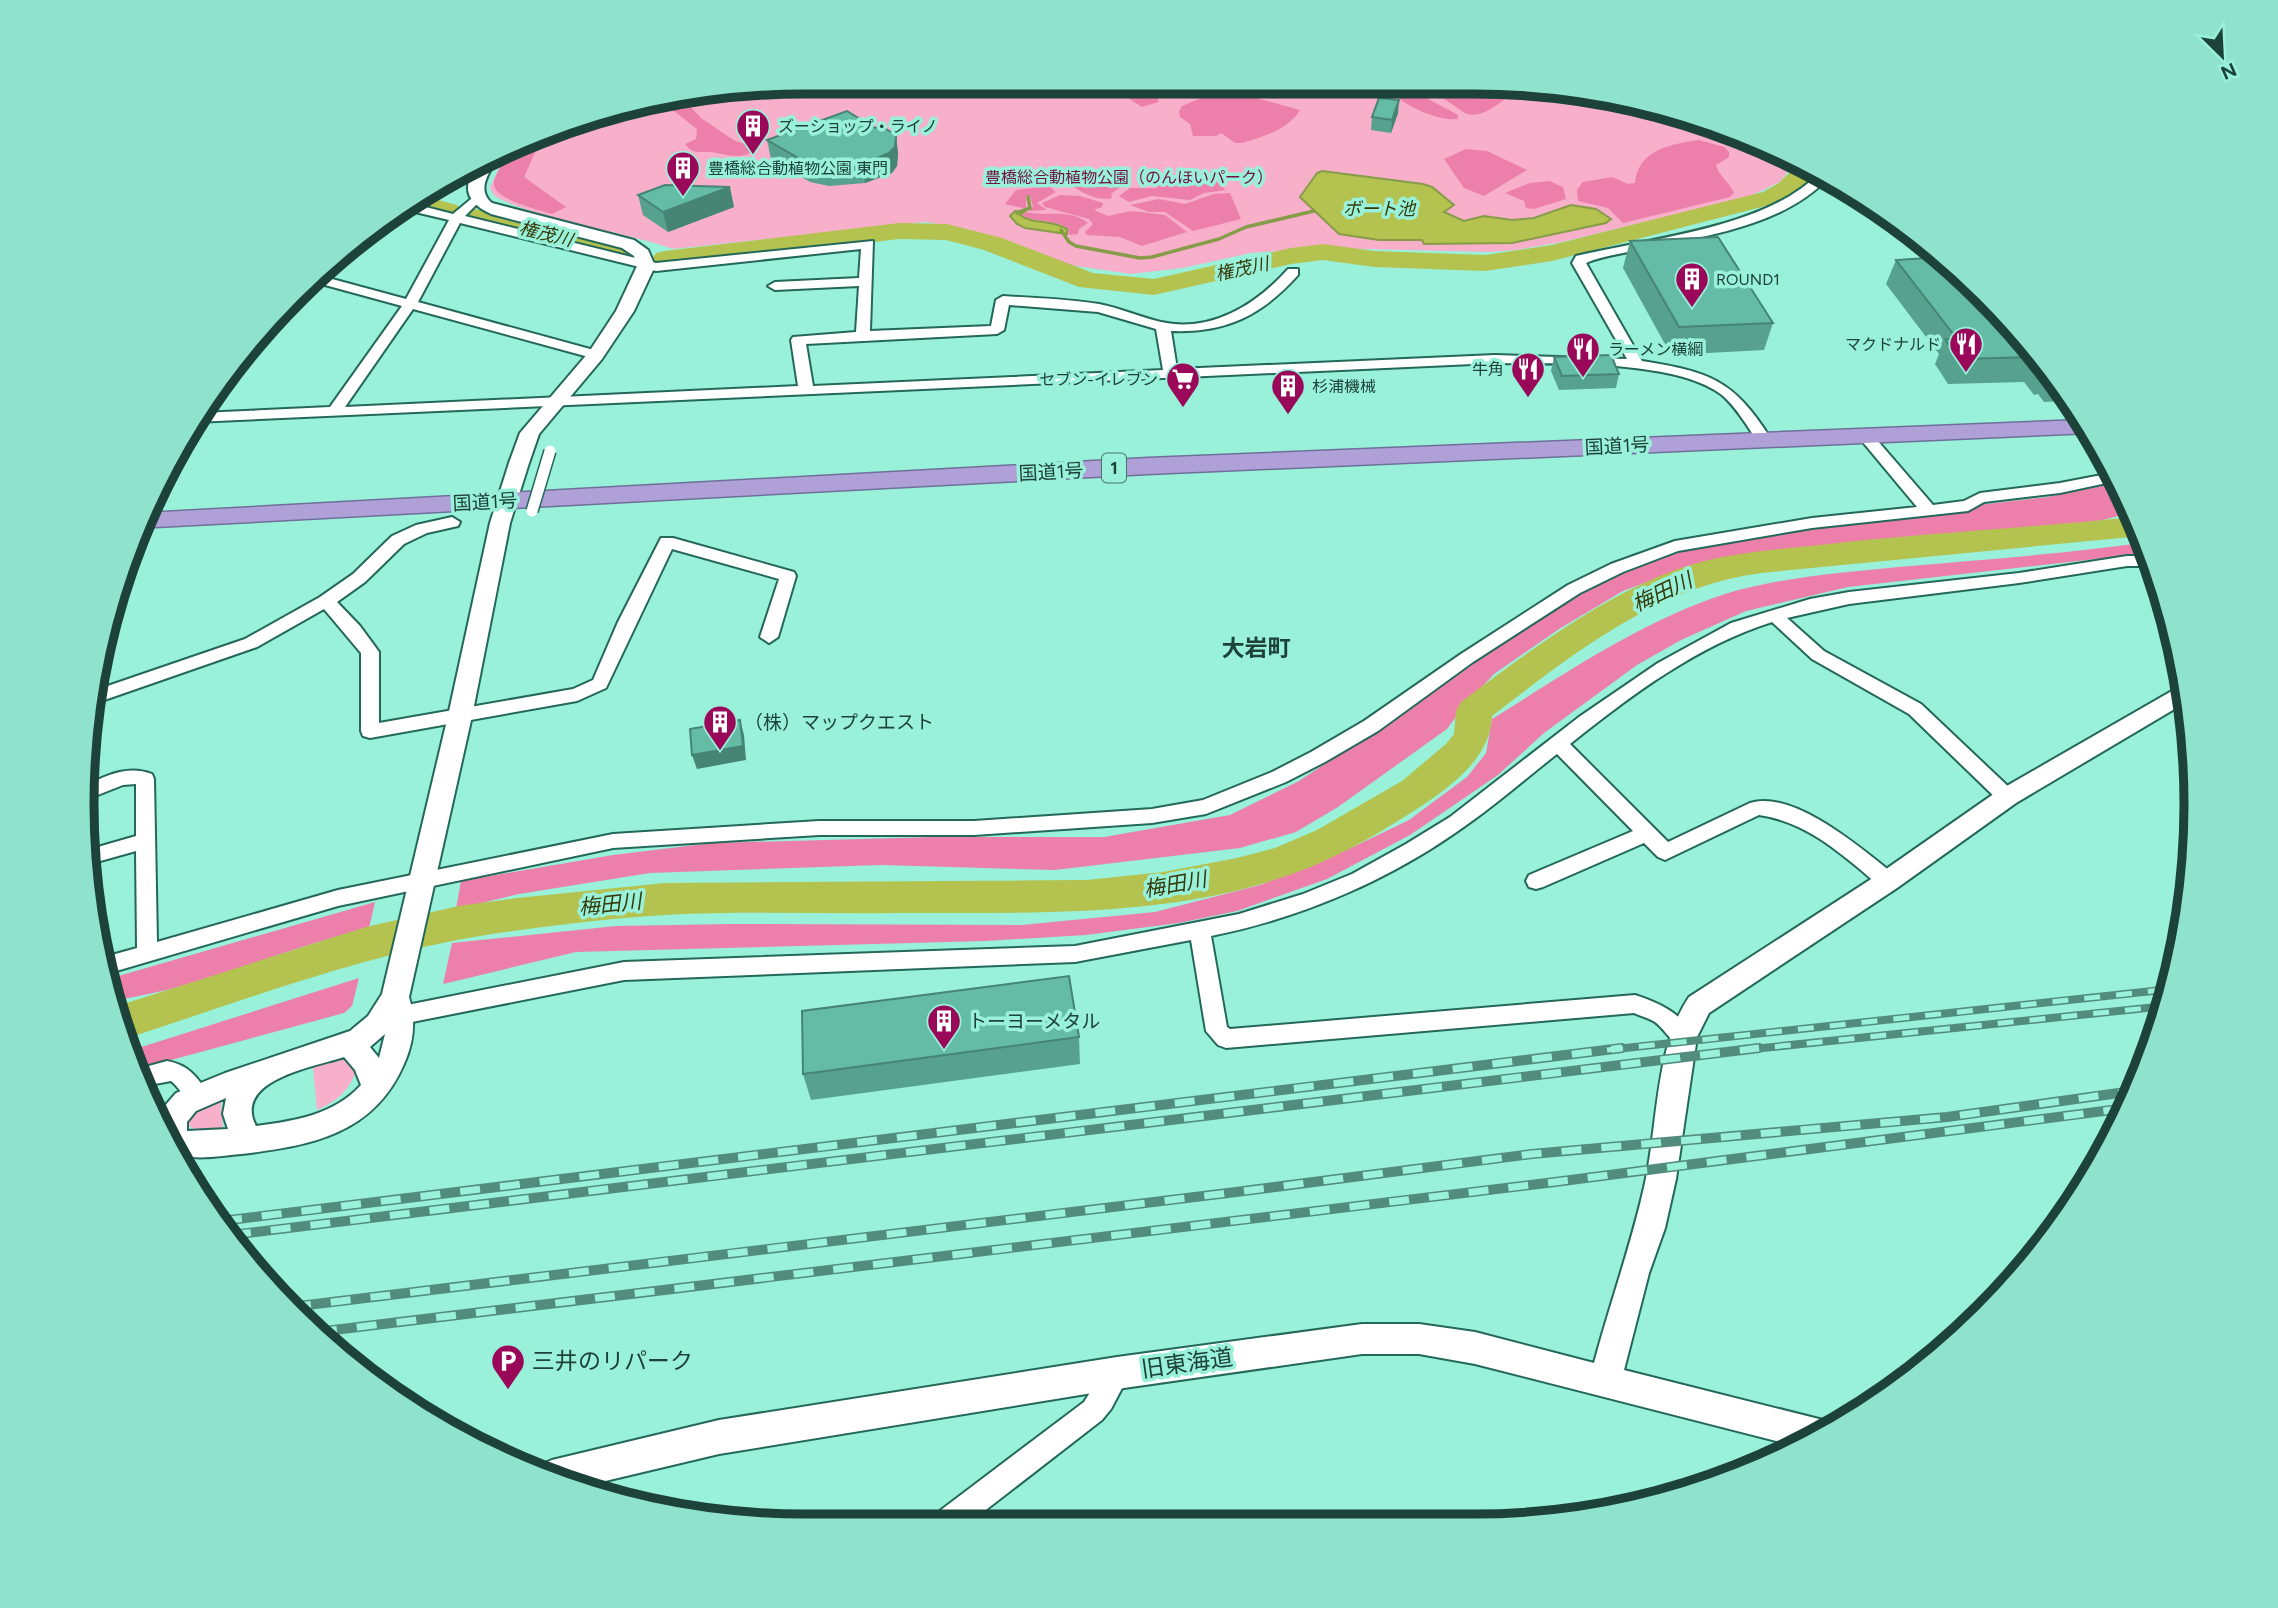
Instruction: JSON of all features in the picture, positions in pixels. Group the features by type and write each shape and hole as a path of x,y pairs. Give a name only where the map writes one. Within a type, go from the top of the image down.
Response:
{"highway":[{"name":"国道1号","path":"161,505 1162,466 2066,414"},
{"name":"国道1号","path":"1758,432 1865,435 2075,427"},
{"name":"国道1号","path":"154,520 510,493"}],"street":[{"path":"181,1142 194,1146 314,1129 348,1112 376,1088 390,1066 420,885 460,716 477,625 510,493 530,433 596,355 625,311 646,266 642,254 628,244 496,211 477,198 474,188 482,172"},
{"path":"1638,366 1579,264 1581,259 1738,221 1782,207 1814,189 1818,184"},
{"path":"335,411 410,304 457,217 477,198"},
{"path":"419,209 646,266 675,267 868,244 863,336"},
{"path":"806,391 798,340 997,330 1003,300 1099,308 1163,327 1202,327 1221,324 1270,297 1293,272"},
{"path":"325,281 596,355"},
{"path":"775,286 866,282"},
{"path":"1163,327 1171,375"},
{"path":"209,417 1495,359 1680,370 1712,383 1732,396 1758,432"},
{"path":"1865,435 1928,509"},
{"path":"532,511 550,451"},
{"path":"113,963 338,898 420,885 614,841 819,828 974,828 1152,816 1206,807 1279,778 1371,726 1468,658 1574,589 1617,568 1675,546 1812,523 1968,506 1980,498 2060,488 2104,479"},
{"path":"104,695 251,643 326,601 359,578 398,540 422,529 452,522"},
{"path":"326,601 354,630 370,652 370,731 577,695 600,684 667,542 788,576 769,637"},
{"path":"171,1124 173,1117 183,1105 197,1096 349,1044 375,1028 398,1006 632,970 1075,954 1239,922 1309,900 1359,878 1457,822 1585,722 1664,667 1737,627 1849,597 2140,561"},
{"path":"1774,615 1818,655 1915,709 2007,797"},
{"path":"1605,1382 1634,1273 1650,1228 1661,1179 1683,1037 1690,1018 1705,999 1888,881 2007,797 2175,698"},
{"path":"1559,744 1665,852 1757,808 1777,810 1797,816 1823,831 1888,881"},
{"path":"95,790 131,777 143,777 146,782 146,953"},
{"path":"1536,881 1645,834"},
{"path":"97,855 146,841"},
{"path":"1200,930 1217,1031 1226,1039 1635,1004 1663,1016 1683,1037"},
{"path":"349,1044 368,1063 376,1088"},
{"path":"149,1075 167,1070 180,1073 197,1096"},
{"path":"249,1140 240,1127 237,1108 245,1087 257,1074"},
{"name":"旧東海道","path":"567,1473 719,1437 1117,1373 1362,1339 1390,1338 1466,1346 1805,1431"},
{"path":"959,1514 1093,1412 1117,1373"}],"green space":[{"name":"豊橋総合動植物公園（のんほいパーク）","path":"804,94 1520,96 1612,108 1658,119 1702,132 1790,169 1780,182 1748,197 1562,242 1515,250 1489,252 1321,248 1251,253 1183,268 1131,274 1069,265 1017,244 967,229 925,222 673,249 519,207 496,197 490,187 501,163 576,132 666,108 758,96"},
{"path":"347,1059 356,1071 353,1078 341,1095 317,1110 313,1068 324,1061"},
{"path":"225,1095 221,1105 223,1129 198,1131 189,1126 189,1113"}],"shaded area":[{"path":"1118,94 1155,94 1159,102 1142,107"},
{"path":"1211,94 1248,94 1300,110 1289,122 1267,135 1235,143 1221,133 1216,136 1193,136 1190,124 1180,117 1182,106"},
{"path":"1395,94 1419,94 1458,115 1458,119 1442,118 1423,112"},
{"path":"1441,94 1508,95 1494,107 1471,115 1442,98"},
{"path":"688,105 701,118 735,141 757,147 740,156 696,152 685,144 696,139 697,129 669,107"},
{"path":"1699,140 1724,147 1729,152 1729,157 1716,165 1734,193 1730,197 1623,223 1608,208 1578,201 1577,190 1583,182 1612,177 1628,184 1635,183 1642,162 1649,156 1668,146"},
{"path":"1466,149 1487,151 1527,170 1484,196 1464,188 1444,159"},
{"path":"530,150 536,150 524,177 566,207 552,214 510,200 497,190 494,185 504,162"},
{"path":"1081,167 1108,175 1123,185 1111,194 1112,198 1088,195 1067,182 1079,173"},
{"path":"1213,179 1226,190 1204,193 1190,200 1152,196 1129,202 1119,196 1130,188 1156,188 1163,181 1199,185"},
{"path":"1549,181 1563,187 1566,199 1534,209 1526,208 1524,201 1505,193 1530,183"},
{"path":"1049,186 1056,192 1037,203 1047,210 1029,211 1033,207 1030,196 1026,196 1026,209 1005,204 1016,190"},
{"path":"1230,193 1241,219 1193,231 1165,212 1149,212 1130,205 1159,199 1185,204 1214,194"},
{"path":"1060,195 1080,196 1103,203 1102,207 1094,210 1108,216 1131,211 1165,215 1187,232 1142,246 1120,237 1087,235 1085,232 1093,224 1089,219 1045,207 1042,203"},
{"path":"1026,212 1066,214 1088,223 1079,229 1078,234 1069,235 1068,228 1027,218 1022,215"},
{"path":"2107,485 2121,515 2086,524 1974,538 1890,539 1728,557 1671,573 1623,591 1559,629 1494,674 1447,729 1338,807 1296,832 1240,848 1055,870 881,865 650,873 519,894 456,909 461,881 613,855 712,843 935,837 1104,837 1230,815 1299,781 1577,589 1677,546 1848,520 2048,497"},
{"path":"2134,544 2138,554 1848,587 1746,611 1681,640 1637,665 1544,733 1498,775 1410,835 1327,879 1237,911 1179,923 1086,935 985,941 576,952 443,984 452,943 616,926 1022,925 1155,912 1260,885 1351,848 1409,820 1467,777 1486,753 1492,719 1605,649 1694,605 1746,588 1811,576"},
{"path":"375,902 369,928 211,977 122,999 116,977"},
{"path":"359,978 352,1006 344,1013 146,1067 138,1048"}],"water":[{"name":"ボート池","path":"1322,171 1432,187 1454,205 1444,212 1464,221 1484,216 1512,220 1534,218 1571,205 1596,209 1611,219 1606,223 1512,243 1424,244 1422,240 1379,240 1339,234 1300,197 1317,173"},
{"path":"1015,211 1024,212 1020,215 1031,220 1061,226 1067,229 1067,234 1025,228 1010,216"}],"building":[{"path":"1379,98 1399,100 1392,120 1372,117"},
{"path":"847,111 875,128 881,126 896,135 895,147 889,153 863,164 826,166 807,163 767,140"},
{"path":"665,185 730,187 663,212 638,195"},
{"path":"1718,237 1773,323 1679,327 1630,241"},
{"path":"1926,258 1976,302 2025,357 1959,359 1945,339 1957,339 1896,260"},
{"path":"1611,355 1619,374 1562,376 1554,357"},
{"path":"740,720 743,746 692,755 690,729"},
{"path":"1069,976 1079,1037 803,1074 802,1011"}],"waterway":[{"name":"権茂川","path":"665,259 899,231 947,232 993,244 1089,281 1154,287 1291,256 1323,252 1374,259 1485,263 1552,253 1772,197 1788,188 1801,175"},
{"path":"1017,213 1030,208 1028,197"},
{"name":"権茂川","path":"426,204 448,210"},
{"path":"1061,230 1069,242 1076,246 1140,258 1219,239 1246,227 1314,211"},
{"name":"権茂川","path":"475,217 617,252"},
{"name":"梅田川","path":"128,1020 366,944 459,922 517,914 665,899 1087,896 1163,888 1237,874 1306,852 1388,809 1440,772 1459,754 1471,737 1474,711 1604,619 1660,589 1690,577 1732,566 1846,552 2127,528"}],"railway":[{"path":"1607,1050 2158,990"},
{"path":"1743,1050 2153,1007"},
{"path":"230,1220 1622,1048"},
{"path":"240,1234 1759,1048"},
{"path":"302,1306 1532,1154 1947,1117 2121,1093"},
{"path":"329,1331 1555,1182 2114,1110"}],"place":[{"name":"ズーショップ・ライノ","path":"753,156"},
{"name":"豊橋総合動植物公園 東門","path":"683,198"},
{"name":"ROUND1","path":"1692,309"},
{"name":"マクドナルド","path":"1966,374"},
{"name":"ラーメン横綱","path":"1583,379"},
{"name":"牛角","path":"1528,399"},
{"name":"セブン-イレブン","path":"1183,409"},
{"name":"杉浦機械","path":"1288,416"},
{"name":"（株）マップクエスト","path":"720,752"},
{"name":"トーヨーメタル","path":"944,1051"},
{"name":"三井のリパーク","path":"508,1391"}],"district":[{"name":"大岩町","path":"1256,648"}]}
